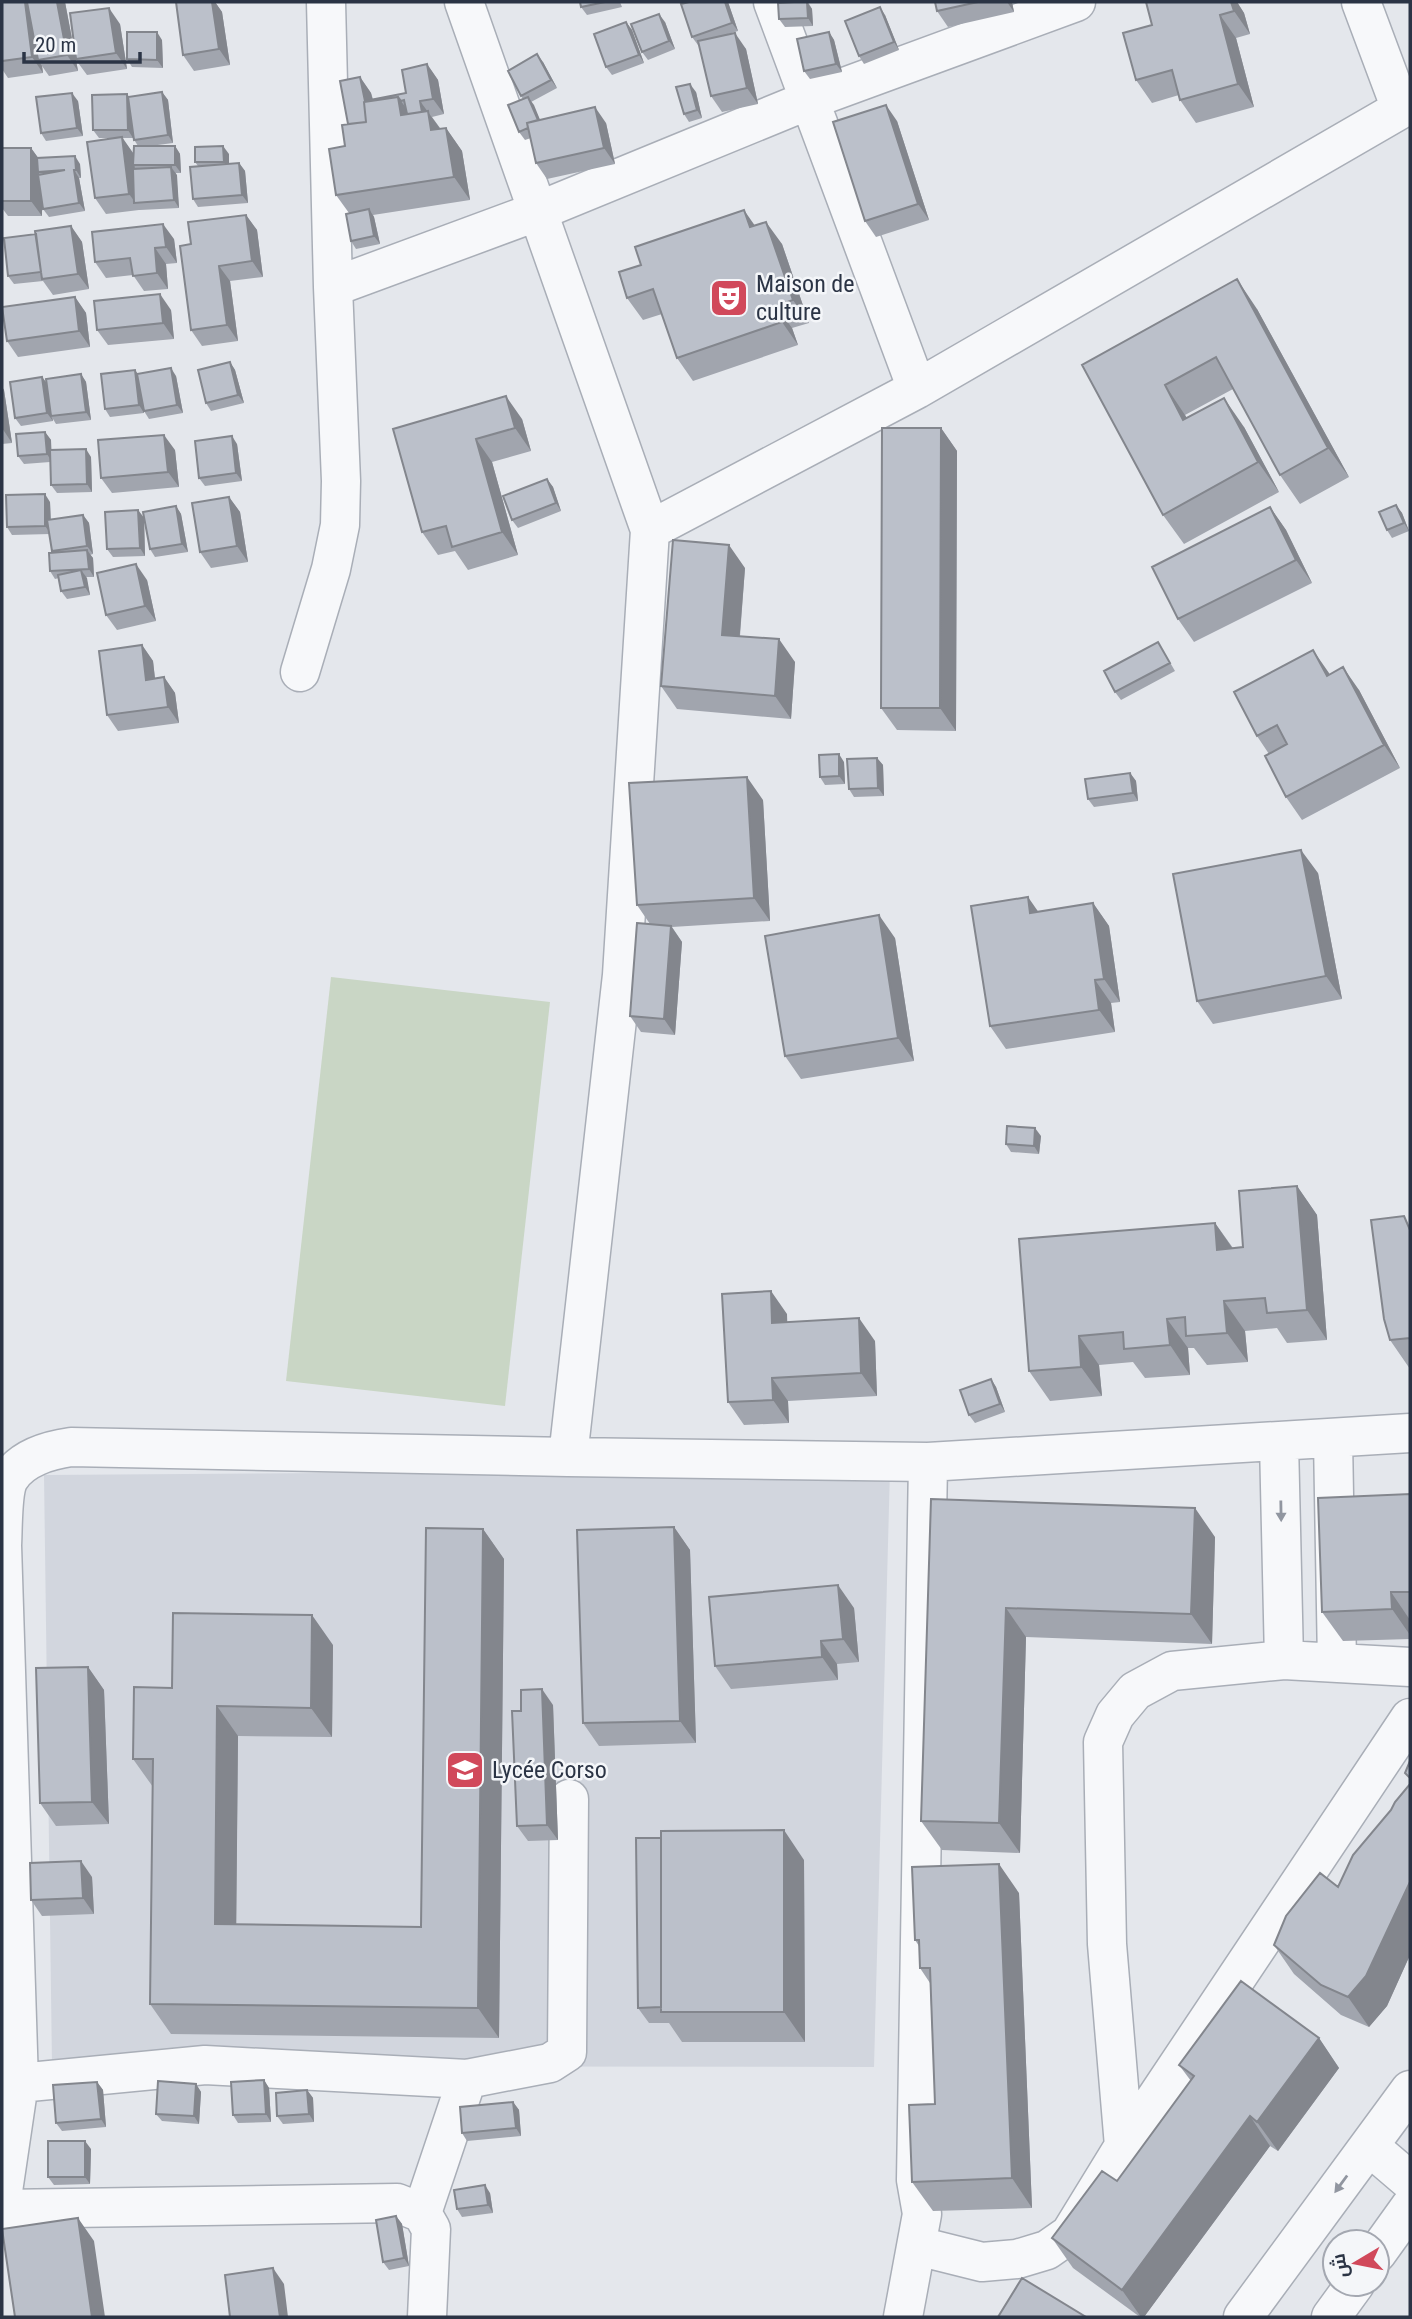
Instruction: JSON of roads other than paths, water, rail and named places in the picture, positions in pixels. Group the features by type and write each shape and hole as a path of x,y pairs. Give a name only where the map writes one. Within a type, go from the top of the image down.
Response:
{"street":[{"path":"300,672 331,569 340,525 341,481 326,2"},
{"path":"464,2 650,530 622,975 568,1457"},
{"path":"773,2 917,389"},
{"path":"333,287 536,212 809,100 1076,2"},
{"path":"650,530 917,389 1406,107 1361,2"},
{"path":"2,2198 19,2082 3,1513 9,1479 26,1463 46,1451 71,1447 928,1462 1410,1433"},
{"path":"1332,1439 1337,1662"},
{"path":"1279,1442 1284,1660"},
{"path":"903,2317 922,2214 916,2180 928,1462"},
{"path":"1124,2146 1107,1944 1103,1742 1115,1715 1135,1691 1172,1671 1284,1660 1410,1667"},
{"path":"918,2246 982,2262 1017,2259 1047,2250 1070,2234 1124,2146 1410,1718"},
{"path":"19,2082 205,2065 467,2079 550,2063 567,2052 569,1799"},
{"path":"422,2213 467,2079"},
{"path":"1243,2317 1410,2090"},
{"path":"1369,2146 1410,2181"},
{"path":"2,2209 397,2203 422,2213 431,2229 427,2317"},
{"path":"1391,2233 1410,2207"},
{"path":"1331,2317 1345,2298"}],"place":[{"name":"Maison de culture","path":"729,298"},
{"name":"Lycée Corso","path":"465,1770"}]}
